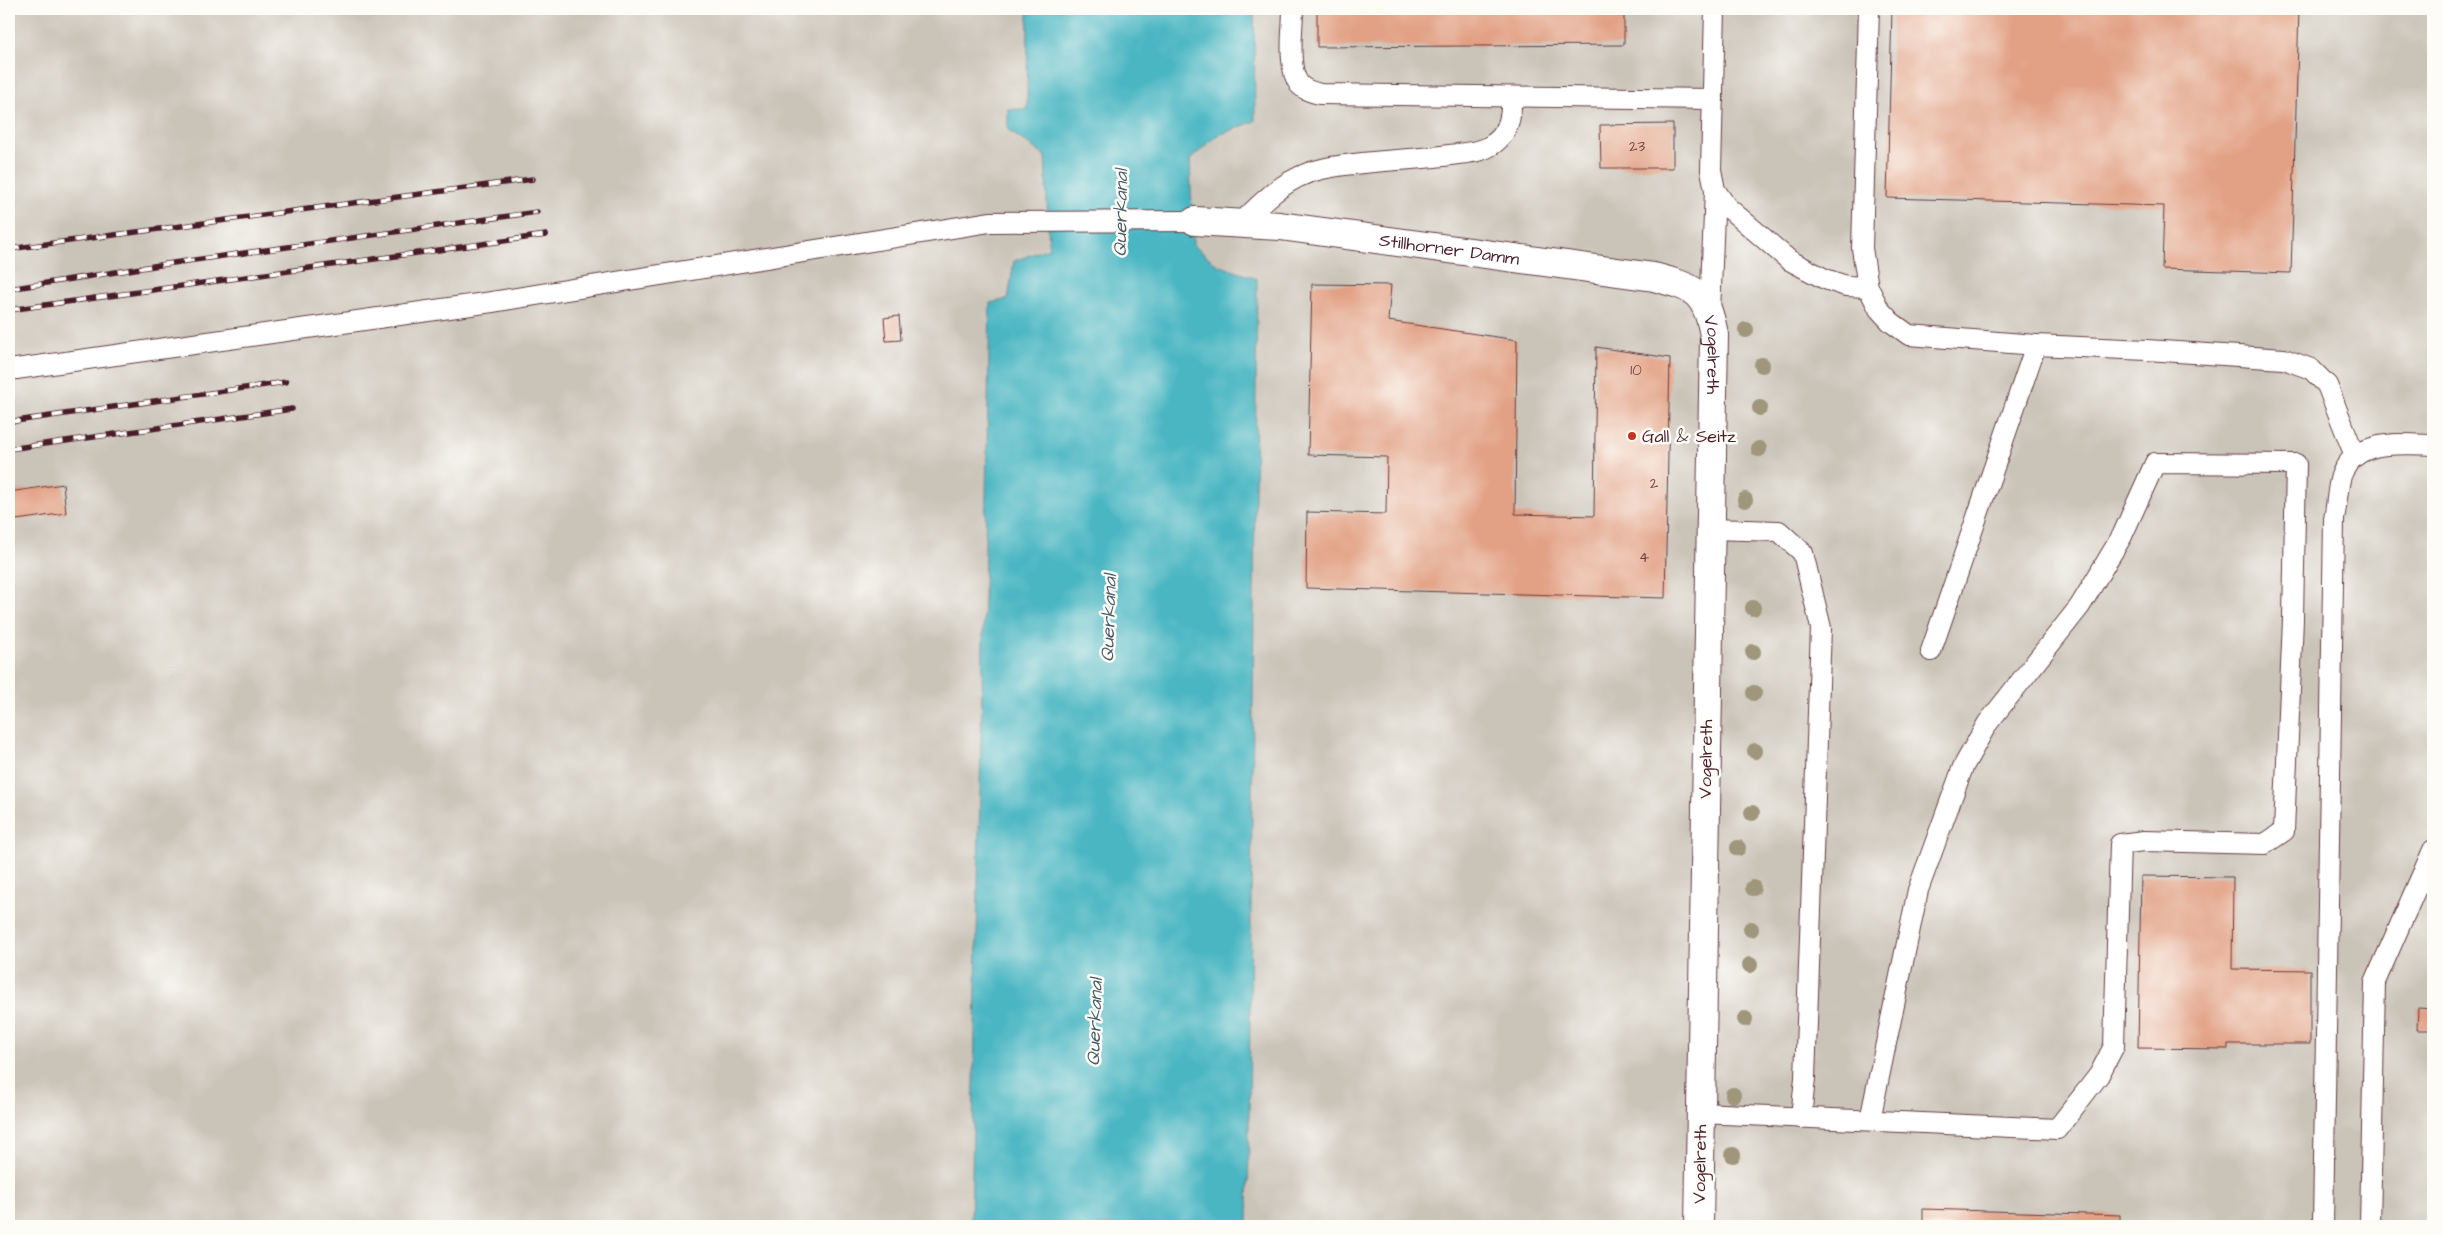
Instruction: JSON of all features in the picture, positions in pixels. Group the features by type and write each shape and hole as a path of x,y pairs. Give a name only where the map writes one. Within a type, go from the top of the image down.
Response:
{"street":[{"name":"Stillhorner Damm","path":"1195,221 1290,227 1654,277 1683,285 1705,304"},
{"name":"Vogelreth","path":"1699,1226 1714,335 1705,304"}],"lane":[{"path":"1293,9 1294,73 1300,84 1309,91 1320,94 1713,99"},
{"path":"1705,304 1715,190 1711,170 1715,9"},
{"path":"1869,9 1862,248 1868,286 1879,309 1891,322 1909,335 2036,345 2284,359 2311,369 2327,385 2355,456"},
{"path":"1241,223 1271,193 1291,180 1321,169 1480,151 1492,145 1509,125 1511,97"},
{"path":"1715,190 1726,206 1799,267 1846,286 1868,286"},
{"path":"9,370 492,302 990,222 1195,221"},
{"path":"1931,651 2036,345"},
{"path":"2323,1226 2334,519 2341,476 2355,456 2376,446 2433,445"},
{"path":"1700,1114 2057,1129 2099,1075 2114,1046 2120,844 2144,841 2265,844 2284,831 2293,619 2296,464 2155,463 2122,536 2080,606 1987,724 1964,767 1918,890 1870,1120"},
{"path":"1710,529 1779,531 1803,553 1821,628 1805,1078 1801,1118"},
{"path":"2370,1226 2375,982 2433,850"}],"shaded area":[{"path":"9,9 1028,9 1027,109 1045,156 1049,248 1014,261 1008,299 990,303 971,1226 9,1226"},
{"path":"1254,9 2433,9 2433,1226 1248,1226 1257,280 1218,265 1193,245 1190,160 1216,136 1255,121"}],"water":[{"name":"Querkanal","path":"1028,9 1254,9 1255,121 1216,136 1190,160 1193,245 1218,265 1257,279 1248,1226 971,1226 990,303 1008,299 1014,261 1049,248 1045,156 1008,130 1008,109 1027,109"}],"building":[{"path":"1317,9 1624,9 1624,45 1317,47"},
{"path":"1892,9 2299,9 2291,273 2162,269 2164,206 1887,198"},
{"path":"1673,124 1673,168 1601,168 1600,125"},
{"path":"1312,284 1391,285 1388,321 1517,340 1515,514 1594,516 1596,347 1670,358 1665,598 1306,588 1307,512 1386,514 1387,457 1308,455"},
{"path":"899,316 901,340 886,341 884,318"},
{"path":"63,484 66,513 9,521 9,492"},
{"path":"2141,876 2233,877 2232,969 2310,970 2310,1044 2228,1044 2228,1049 2138,1048"},
{"path":"2418,1008 2433,1009 2433,1030 2417,1030"},
{"path":"1923,1209 2120,1215 2120,1226 1923,1226"}],"railway":[{"path":"9,249 533,179"},
{"path":"9,289 166,264 537,212"},
{"path":"9,310 546,235"},
{"path":"9,422 286,382"},
{"path":"9,449 292,409"}],"place":[{"name":"Gall & Seitz","path":"1632,436"}]}
